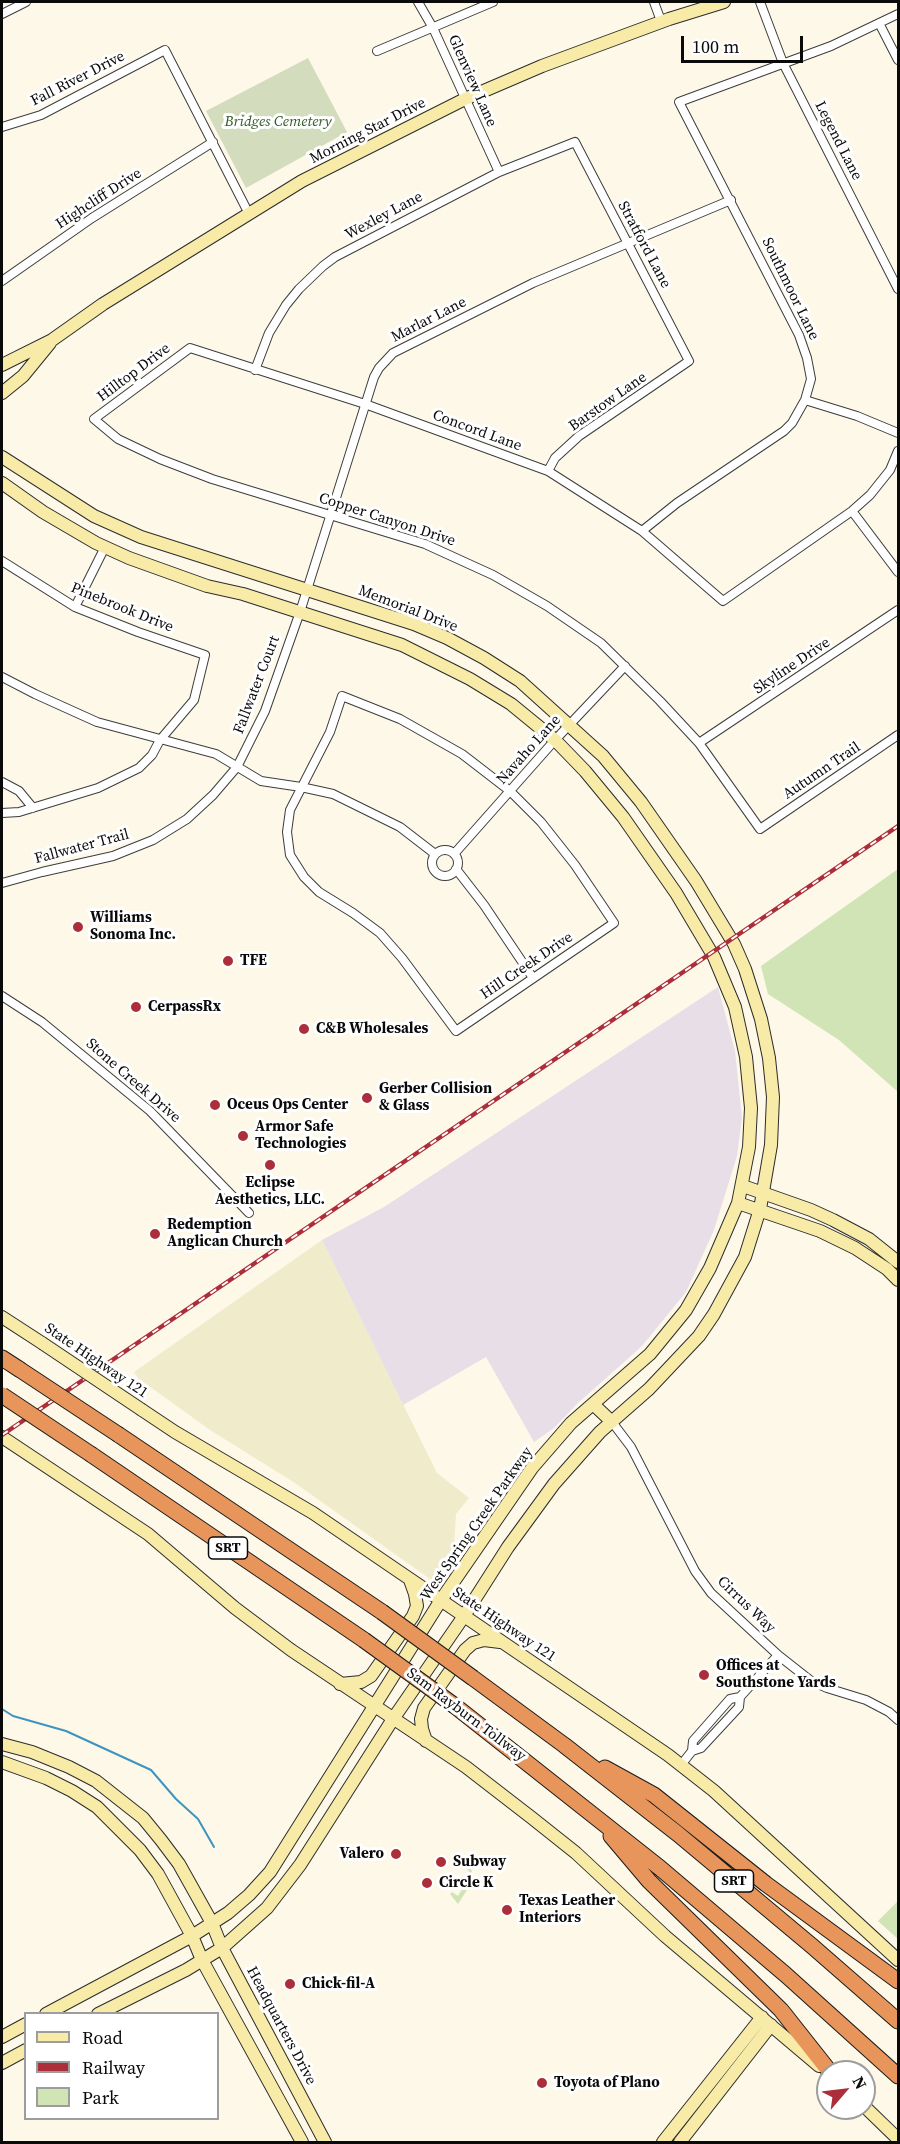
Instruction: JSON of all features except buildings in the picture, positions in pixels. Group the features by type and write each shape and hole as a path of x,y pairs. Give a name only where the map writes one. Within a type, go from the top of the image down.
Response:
{"highway":[{"name":"SRT","path":"2,1358 382,1612 564,1745 678,1834 898,2021"},
{"name":"Sam Rayburn Tollway","path":"2,1395 364,1640 455,1706 588,1809 786,1975 898,2076"},
{"path":"564,1745 654,1795 766,1884 898,1981"},
{"path":"588,1809 649,1881 781,2010 819,2060"}],"main road":[{"name":"Morning Star Drive","path":"2,365 52,339 248,212 302,181 465,99 542,66 661,21 724,2"},
{"name":"Morning Star Drive","path":"2,393 23,376 52,339"},
{"name":"Memorial Drive","path":"2,457 94,516 141,537 381,612 447,638 520,681 603,756 641,802 696,881 734,944 746,969 761,1019 769,1058 773,1097 771,1145 764,1192"},
{"path":"2,483 43,512 105,548 207,586 243,594 402,645 470,679 511,705 555,740"},
{"name":"West Spring Creek Parkway","path":"48,2012 192,1936 249,1895 270,1872 441,1600 532,1468 571,1423 650,1354 686,1310 710,1268 738,1203 749,1147 751,1108 746,1057 735,1007 714,957 676,893 623,817 585,771 555,740"},
{"path":"743,1186 764,1192 832,1220 869,1239 898,1262"},
{"path":"100,2012 222,1948 267,1908 300,1865 393,1719 508,1547 554,1484 600,1432 650,1389 699,1336 714,1314 745,1257 764,1192"},
{"path":"738,1203 820,1231 855,1248 898,1278"},
{"name":"State Highway 121","path":"2,1317 175,1432 313,1514 634,1730 731,1806 898,1960"},
{"path":"593,1404 612,1422"},
{"path":"2,1437 148,1534 235,1608 340,1684 466,1767 576,1853 665,1936 816,2062"},
{"path":"340,1684 361,1682 371,1676 413,1616 417,1606 416,1594 410,1580"},
{"path":"426,1741 421,1719 424,1708 465,1650 483,1640 501,1642"},
{"name":"Headquarters Drive","path":"2,1744 24,1749 69,1767 96,1781 143,1818 179,1864 325,2142"},
{"path":"17,1767 24,1749"},
{"path":"2,1762 46,1778 72,1791 97,1807 140,1850 158,1874 192,1936 202,1960 302,2142"},
{"path":"663,2142 767,2021"},
{"path":"2,2037 24,2025"},
{"path":"2,2063 24,2051"},
{"path":"675,2127 683,2139 742,2052"},
{"path":"876,2118 898,2139"}],"street":[{"path":"2,14 26,2"},
{"name":"Glenview Lane","path":"418,2 433,28 499,172"},
{"path":"377,51 493,2"},
{"path":"654,2 661,21"},
{"name":"Legend Lane","path":"760,2 783,63 898,289"},
{"path":"783,63 831,46 898,14"},
{"path":"879,23 898,60"},
{"name":"Fall River Drive","path":"2,127 41,115 165,50 213,142"},
{"name":"Southmoor Lane","path":"642,531 677,503 784,431 792,423 805,400 811,379 799,335 680,102 783,63"},
{"path":"213,142 248,212"},
{"name":"Highcliff Drive","path":"2,280 92,218 213,142"},
{"name":"Wexley Lane","path":"255,370 269,333 281,312 299,289 335,257 499,172 575,142"},
{"name":"Stratford Lane","path":"575,142 689,360"},
{"name":"Marlar Lane","path":"300,612 374,377 393,353 533,283 731,200"},
{"name":"Concord Lane","path":"190,348 365,404 548,471 642,531 723,601 852,511"},
{"name":"Hilltop Drive","path":"94,419 190,348"},
{"name":"Barstow Lane","path":"548,471 555,458 579,436 689,360"},
{"path":"805,400 857,416 898,433"},
{"name":"Copper Canyon Drive","path":"94,419 118,439 160,459 212,479 425,544 493,575 574,623 601,643 625,666 699,743 760,829"},
{"path":"898,451 890,470 870,495 852,511 898,572"},
{"path":"75,607 105,548"},
{"name":"Pinebrook Drive","path":"2,561 75,607 205,655 194,700 160,740"},
{"name":"Skyline Drive","path":"699,743 898,610"},
{"name":"Fallwater Court","path":"237,767 265,711 300,612"},
{"name":"Navaho Lane","path":"454,854 555,740 625,666"},
{"path":"2,677 97,722 216,754 261,781 333,794 400,827 435,854"},
{"path":"301,787 330,732 342,696 400,719 462,754 510,791"},
{"name":"Autumn Trail","path":"760,829 898,735"},
{"path":"2,813 33,808 98,788 139,768 152,755 160,740"},
{"name":"Fallwater Trail","path":"2,883 113,856 153,840 188,819 237,767"},
{"path":"2,782 19,791 33,808"},
{"name":"Hill Creek Drive","path":"301,787 290,810 287,832 290,855 303,877 319,892 380,933 402,958 456,1031 614,923 542,822 510,791"},
{"path":"447,850 454,854 458,861 456,869 448,875 436,872 432,863 435,854 447,850"},
{"path":"456,869 484,905 533,978"},
{"name":"Fallwater Trail","path":"2,888 13,880"},
{"name":"Stone Creek Drive","path":"2,990 17,1005"},
{"name":"Stone Creek Drive","path":"2,996 66,1041 150,1111 249,1213"},
{"name":"Cirrus Way","path":"612,1422 631,1447 700,1578 711,1593 778,1655 811,1681 866,1700 898,1720"},
{"path":"681,1765 693,1751 701,1748 739,1707 740,1697 778,1655"}],"shaded area":[{"path":"718,987 735,1051 742,1118 737,1156 714,1230 686,1292 642,1346 578,1403 554,1428 534,1442 486,1357 403,1405 322,1240 384,1207"},
{"path":"322,1240 437,1473 469,1498 456,1514 453,1561 444,1578 430,1579 295,1483 210,1430 138,1378 134,1372"}],"green space":[{"name":"Bridges Cemetery","path":"308,58 347,132 246,188 206,111"},
{"path":"898,869 898,1092 839,1040 768,994 761,966"},
{"path":"467,1869 471,1869 472,1882 458,1904 450,1894 452,1892 458,1896 471,1874"},
{"path":"898,1901 898,1939 878,1921"}],"waterway":[{"path":"2,1709 13,1716 66,1731 151,1770 176,1799 198,1819 214,1847"}],"railway":[{"path":"2,1435 898,826"}],"place":[{"name":"Williams Sonoma Inc.","path":"78,927"},
{"name":"TFE","path":"228,961"},
{"name":"CerpassRx","path":"136,1007"},
{"name":"C&B Wholesales","path":"304,1029"},
{"name":"Gerber Collision & Glass","path":"367,1098"},
{"name":"Oceus Ops Center","path":"215,1105"},
{"name":"Armor Safe Technologies","path":"243,1136"},
{"name":"Eclipse Aesthetics, LLC.","path":"270,1165"},
{"name":"Redemption Anglican Church","path":"155,1234"},
{"name":"Offices at Southstone Yards","path":"704,1675"},
{"name":"Valero","path":"396,1854"},
{"name":"Subway","path":"441,1862"},
{"name":"Circle K","path":"427,1883"},
{"name":"Texas Leather Interiors","path":"507,1910"},
{"name":"Chick-fil-A","path":"290,1984"},
{"name":"Toyota of Plano","path":"542,2083"}]}
